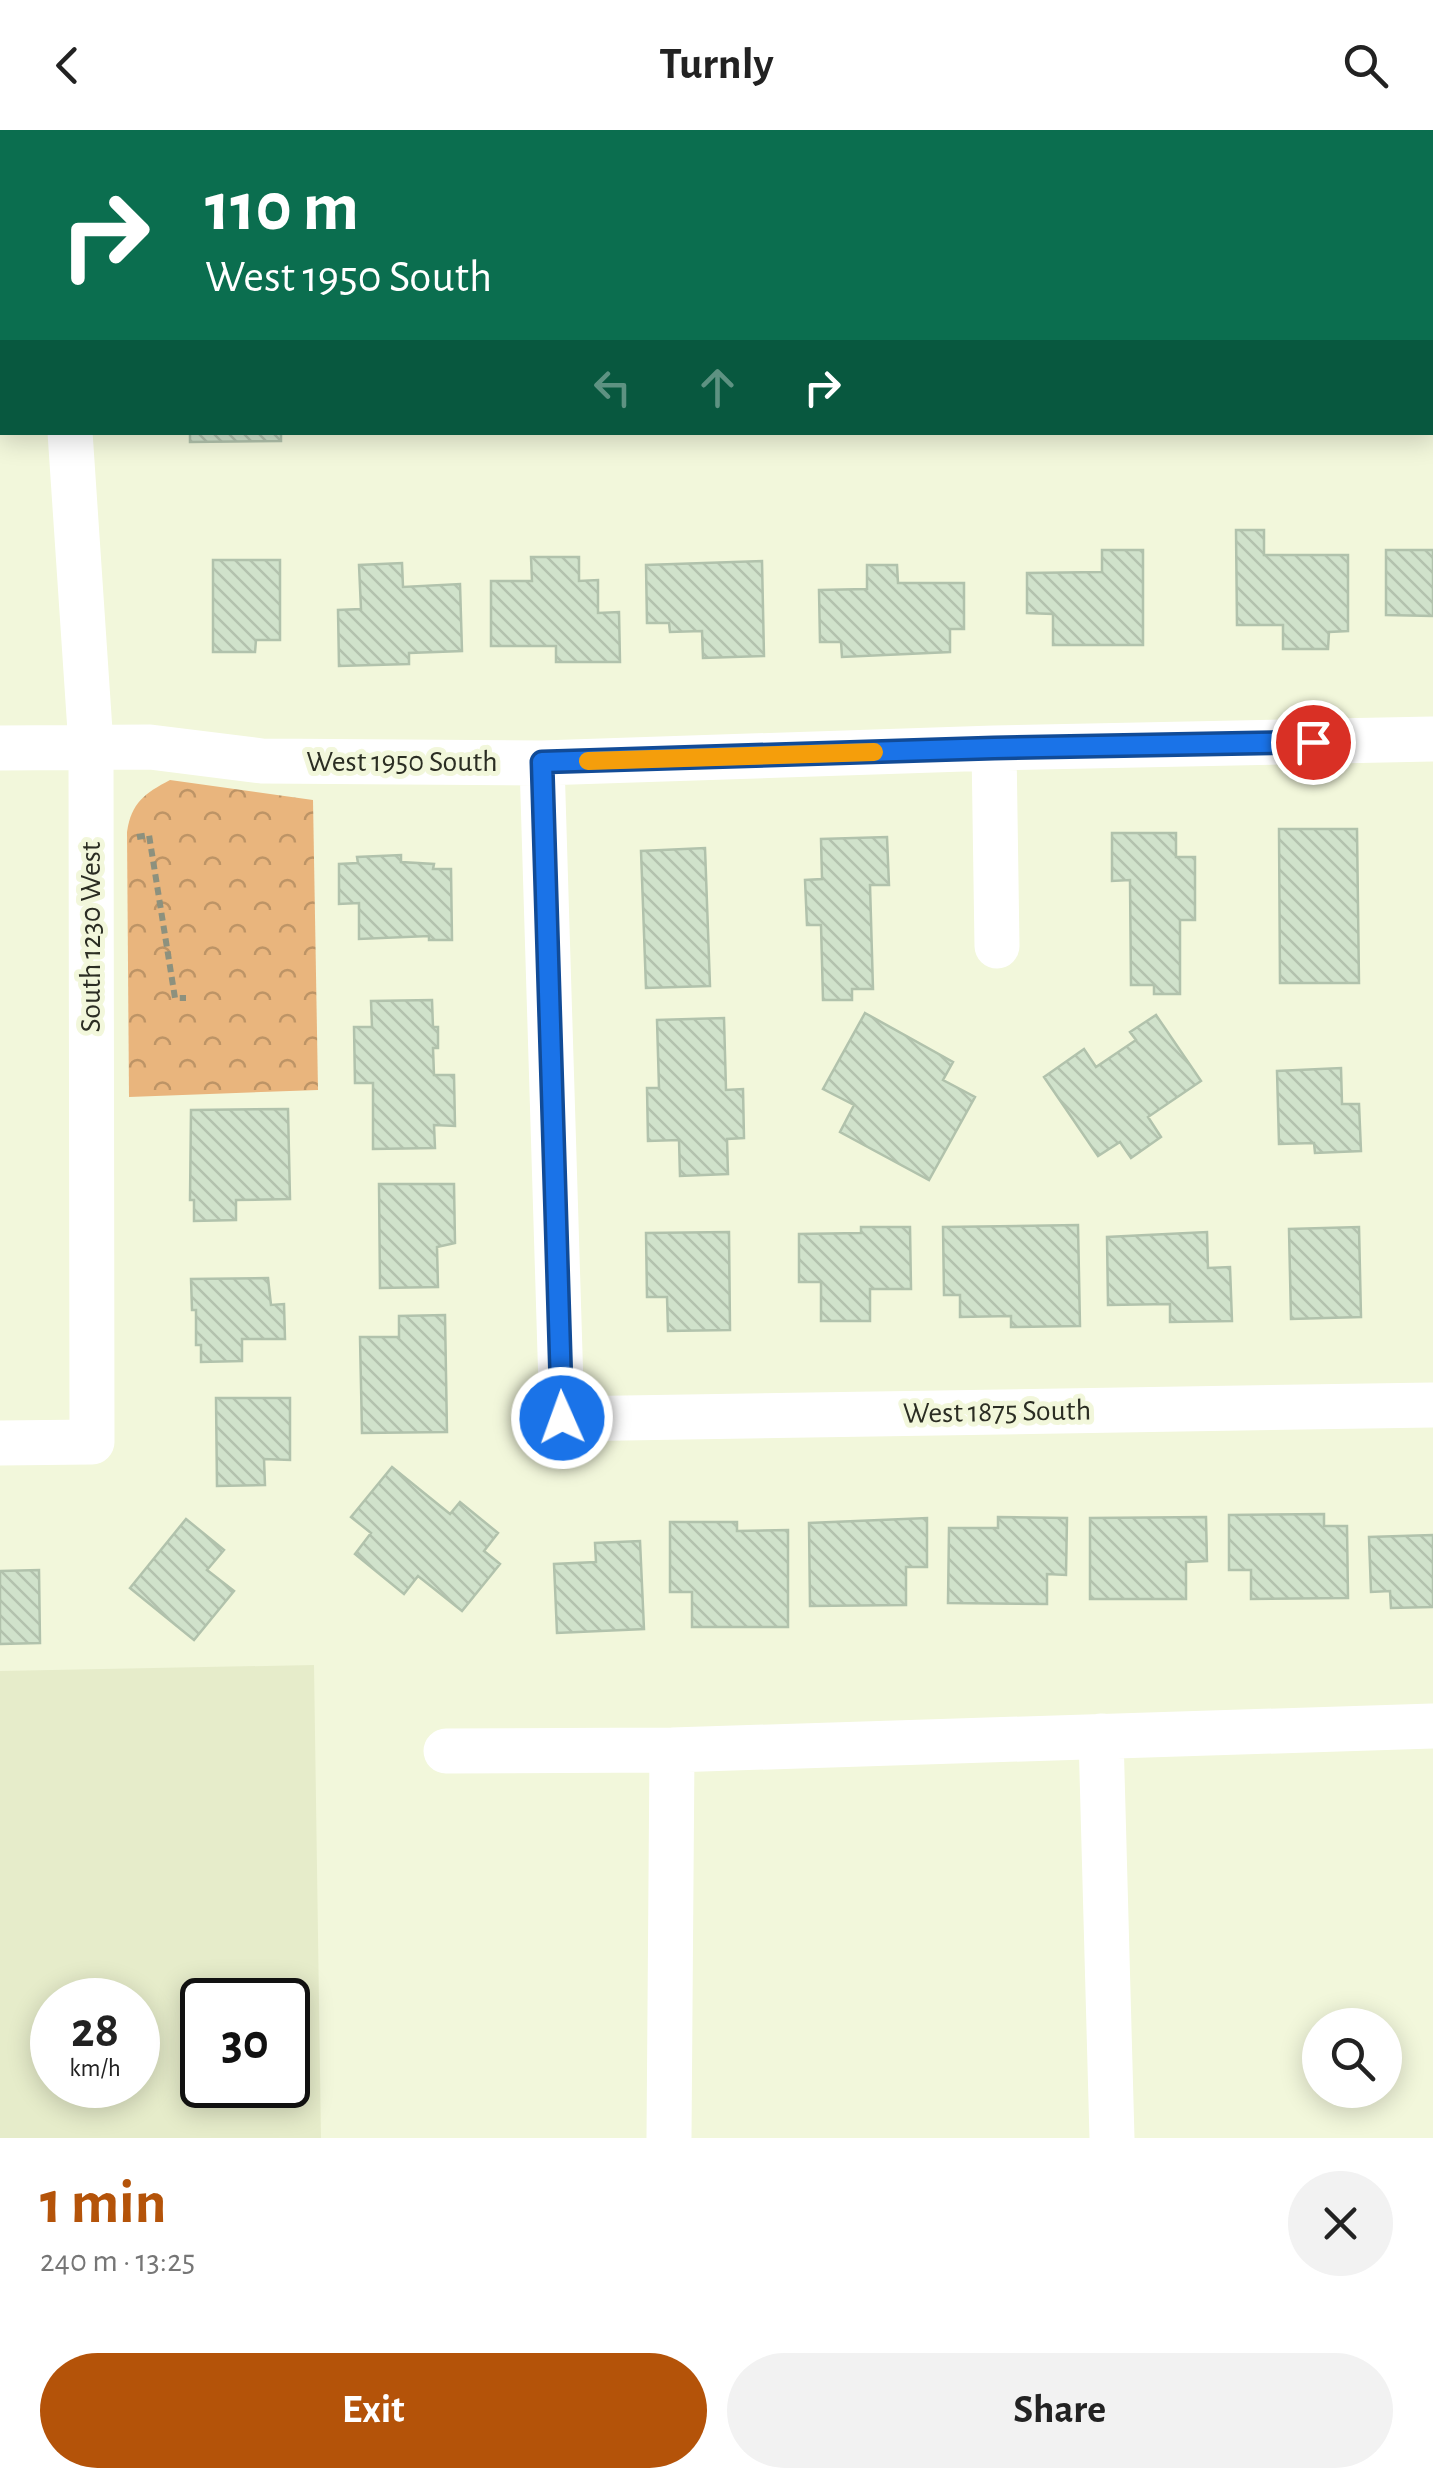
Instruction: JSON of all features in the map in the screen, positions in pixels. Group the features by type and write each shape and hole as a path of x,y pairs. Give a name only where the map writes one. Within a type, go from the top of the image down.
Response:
{"street":[{"name":"South 1230 West","path":"0,1443 92,1442 92,746 70,435"},
{"name":"West 1950 South","path":"0,748 150,747 262,761 542,762 1433,740"},
{"path":"994,748 997,946"},
{"name":"West 1875 South","path":"542,762 562,1418 1433,1404"},
{"path":"446,1751 672,1750 1433,1726"},
{"path":"1101,1736 1112,2138"},
{"path":"669,2138 672,1750"}],"path":[{"path":"137,837 149,835 175,998 186,998"}],"shaded area":[{"path":"314,1665 321,2138 0,2138 0,1671"}],"green space":[{"path":"170,780 313,800 318,1090 129,1097 127,832 132,813 141,800"}],"building":[{"path":"190,435 281,435 281,441 190,442"},
{"path":"1236,530 1264,530 1264,555 1348,555 1348,631 1329,632 1328,649 1283,649 1283,625 1237,625"},
{"path":"1102,550 1143,550 1143,645 1053,645 1053,614 1027,613 1027,573 1102,572"},
{"path":"1386,550 1433,550 1433,616 1386,615"},
{"path":"531,557 579,557 579,581 598,580 598,613 619,612 620,662 556,662 556,646 491,646 491,581 532,581"},
{"path":"213,560 280,560 280,640 256,640 255,652 213,652"},
{"path":"762,561 764,656 703,658 702,631 670,632 669,623 647,623 646,565"},
{"path":"402,563 403,587 460,584 462,651 409,653 409,664 339,666 338,610 361,609 359,565"},
{"path":"867,565 897,565 898,583 964,583 964,629 950,629 950,652 842,657 841,642 820,642 819,590 867,589"},
{"path":"1279,829 1357,829 1359,983 1280,983"},
{"path":"1112,833 1176,833 1176,857 1195,857 1195,920 1180,920 1180,994 1154,994 1154,985 1131,985 1130,880 1112,881"},
{"path":"887,837 889,885 870,885 873,989 852,989 852,1000 823,1000 821,925 807,925 805,880 822,879 821,839"},
{"path":"705,848 710,986 646,988 641,851"},
{"path":"401,855 401,862 451,869 452,940 429,940 429,936 359,939 359,903 339,904 339,864 358,863 357,857"},
{"path":"432,1000 433,1027 438,1027 438,1048 433,1048 434,1075 454,1075 455,1126 434,1125 435,1148 373,1149 373,1083 355,1083 354,1027 372,1027 371,1001"},
{"path":"865,1013 953,1062 943,1080 975,1097 929,1180 840,1132 854,1105 823,1089"},
{"path":"1156,1015 1201,1081 1148,1117 1161,1137 1131,1158 1120,1142 1098,1156 1044,1077 1084,1049 1096,1067 1136,1040 1130,1032"},
{"path":"724,1018 726,1090 743,1089 744,1138 727,1139 728,1174 680,1176 679,1140 648,1141 647,1088 659,1088 657,1020"},
{"path":"1341,1068 1342,1104 1359,1104 1361,1151 1315,1153 1314,1143 1279,1144 1277,1071"},
{"path":"288,1109 290,1199 236,1200 236,1220 194,1221 194,1200 190,1200 191,1110"},
{"path":"379,1184 454,1184 455,1243 437,1247 438,1287 380,1288"},
{"path":"1078,1225 1080,1326 1011,1327 1011,1316 960,1317 960,1295 944,1295 943,1227"},
{"path":"861,1227 910,1227 911,1289 870,1289 870,1321 821,1321 821,1282 799,1282 799,1234 861,1233"},
{"path":"1359,1227 1361,1317 1291,1319 1289,1229"},
{"path":"729,1232 730,1330 668,1331 667,1297 647,1297 646,1233"},
{"path":"1207,1232 1208,1268 1230,1267 1232,1321 1170,1322 1170,1304 1108,1305 1107,1237"},
{"path":"268,1278 271,1305 284,1304 285,1339 242,1339 242,1361 201,1362 191,1279"},
{"path":"445,1315 447,1432 362,1433 360,1337 399,1337 399,1316"},
{"path":"216,1398 290,1398 290,1460 264,1459 265,1485 217,1486"},
{"path":"392,1467 450,1514 460,1502 498,1533 484,1551 500,1564 462,1611 418,1576 404,1594 355,1554 371,1533 351,1517"},
{"path":"1324,1514 1324,1526 1347,1526 1348,1598 1251,1599 1251,1570 1229,1570 1229,1515"},
{"path":"998,1517 1067,1518 1066,1575 1047,1574 1047,1604 948,1603 949,1528 998,1528"},
{"path":"1206,1517 1207,1561 1186,1562 1186,1599 1090,1599 1090,1518"},
{"path":"927,1518 927,1567 906,1567 906,1605 810,1606 809,1523"},
{"path":"186,1519 224,1550 207,1570 234,1591 194,1640 130,1588"},
{"path":"670,1522 737,1522 737,1531 788,1530 788,1627 692,1627 692,1592 670,1592"},
{"path":"1433,1535 1433,1607 1391,1608 1390,1591 1371,1592 1369,1537"},
{"path":"640,1541 644,1629 557,1633 554,1564 596,1562 595,1543"},
{"path":"39,1570 40,1643 0,1644 0,1571"}],"slow traffic":[{"path":"588,761 874,752"}],"route":[{"path":"562,1418 542,762 1313,742"}]}
